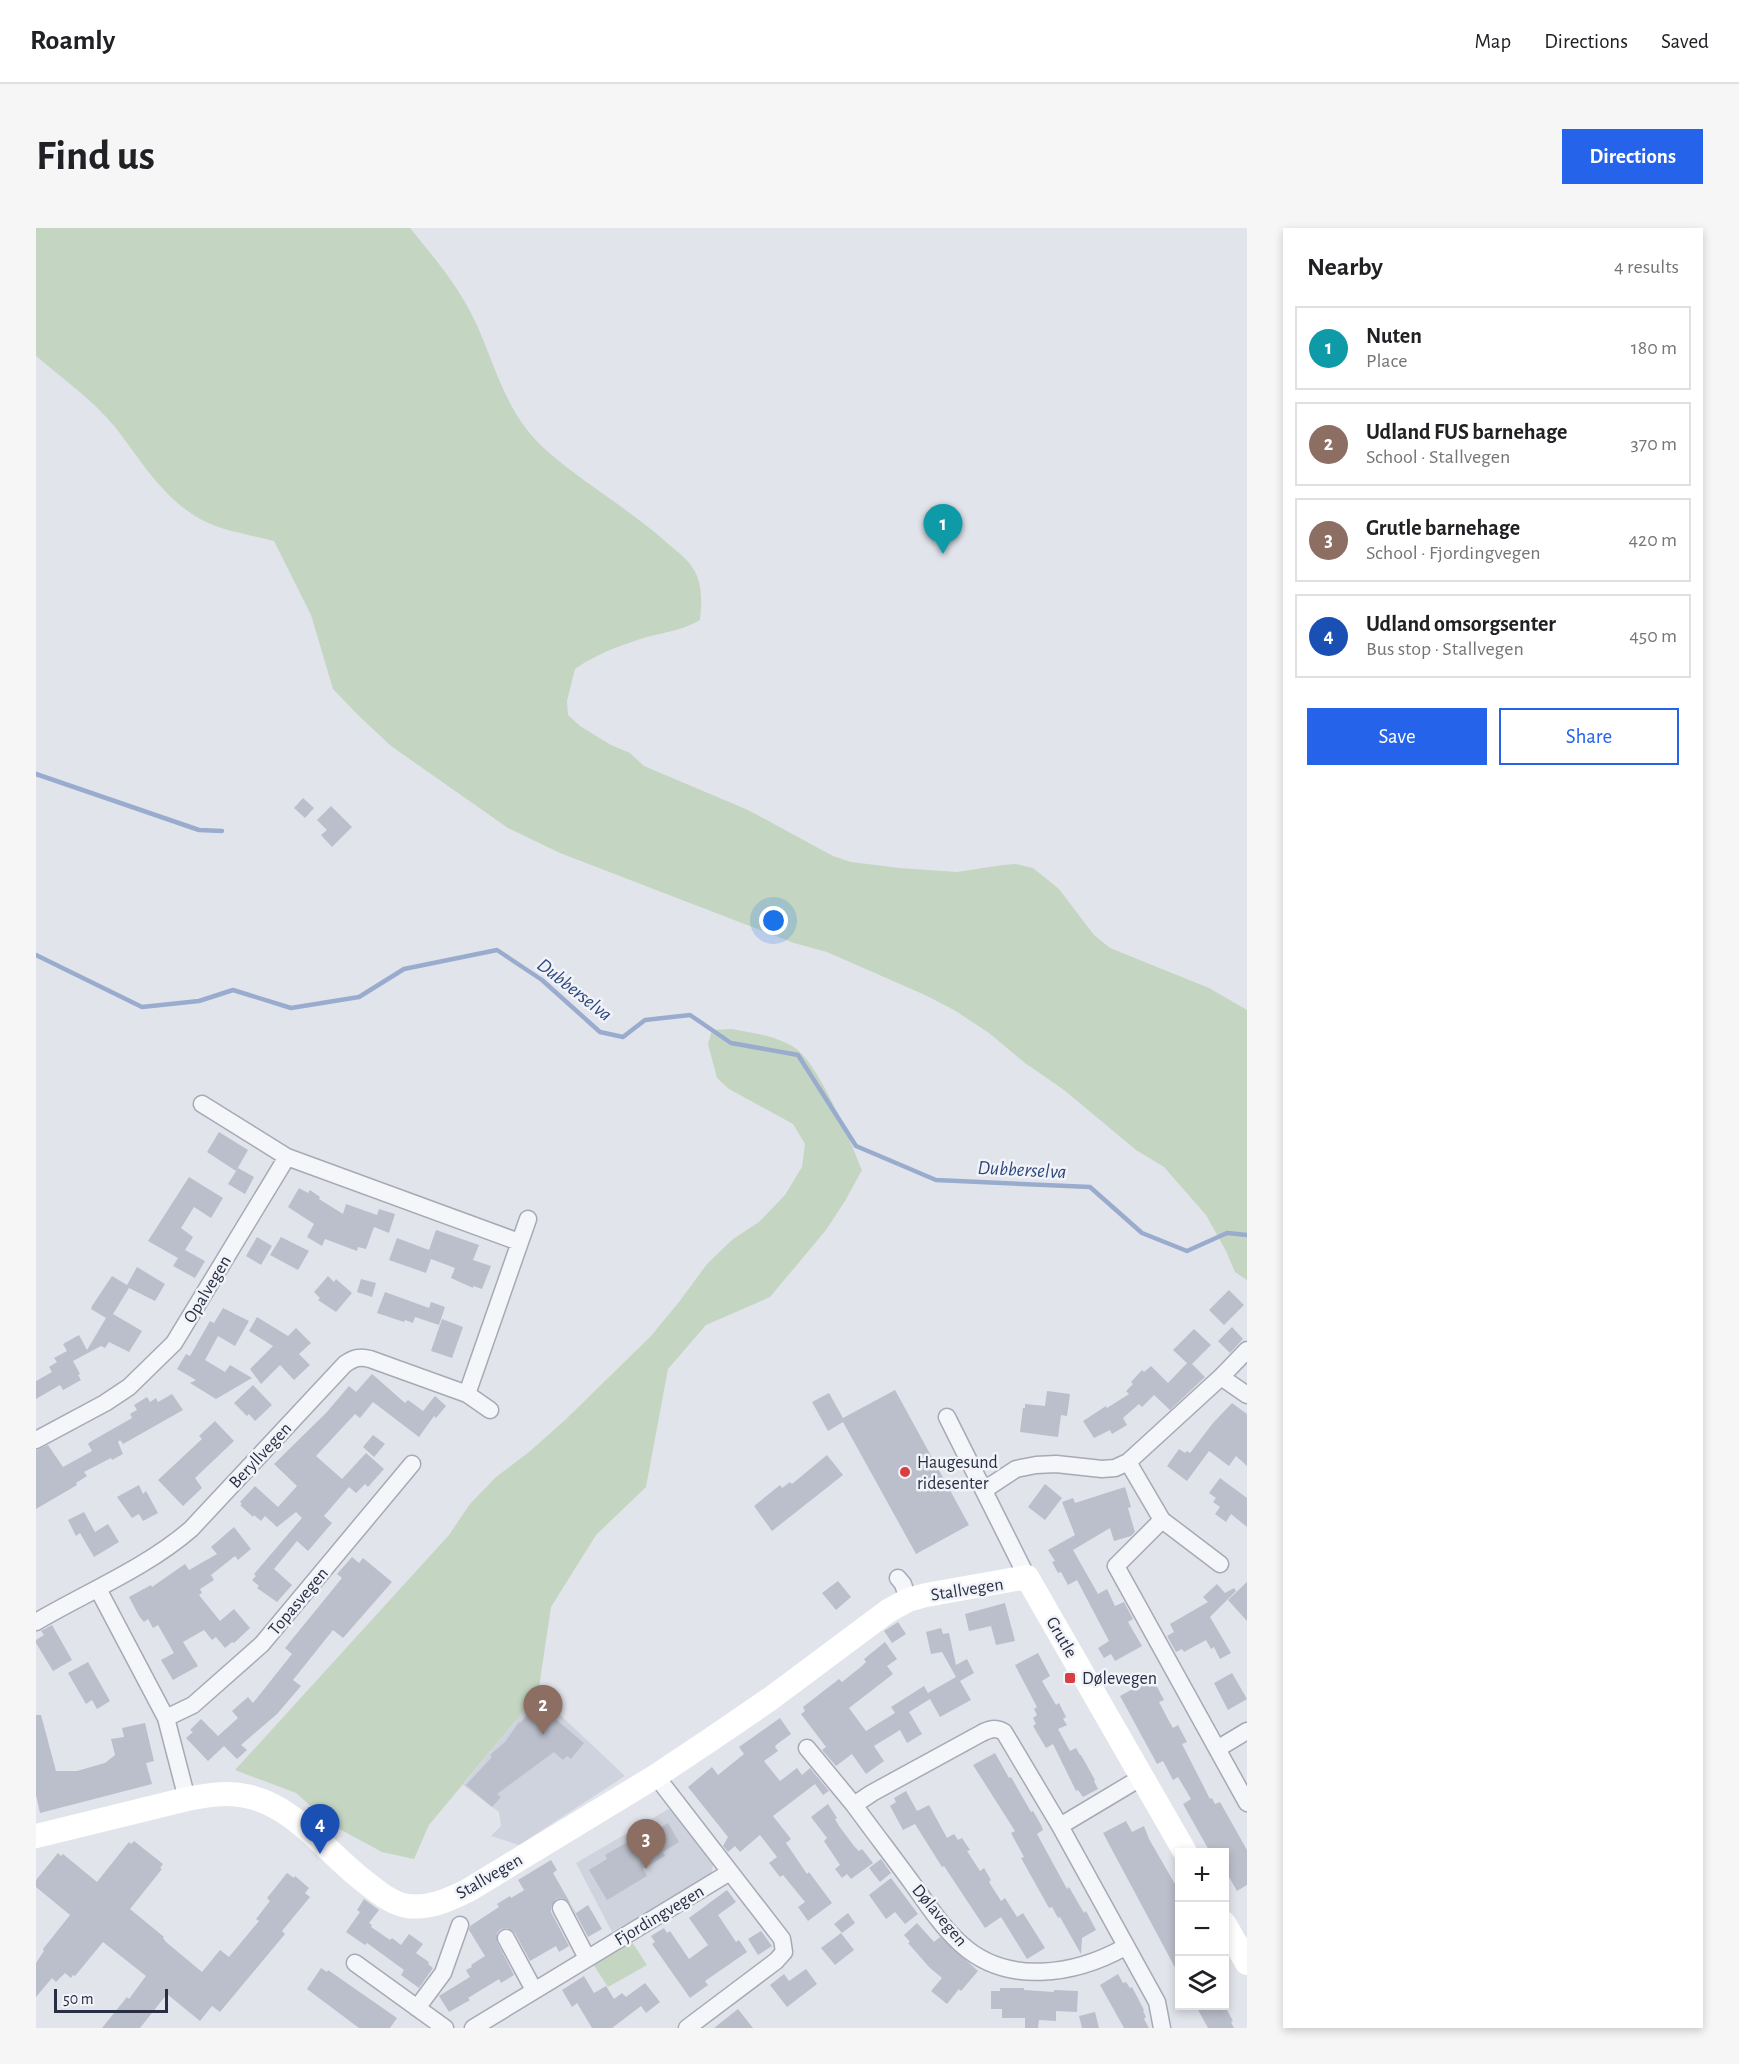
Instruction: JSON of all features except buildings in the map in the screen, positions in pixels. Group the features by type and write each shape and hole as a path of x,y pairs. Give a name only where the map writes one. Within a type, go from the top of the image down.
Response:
{"street":[{"path":"202,1104 287,1156 519,1242"},
{"name":"Opalvegen","path":"36,1440 129,1387 174,1343 287,1156"},
{"path":"467,1394 528,1218"},
{"path":"984,1490 1016,1469 1036,1465 1115,1468 1128,1462 1221,1377 1247,1350"},
{"name":"Beryllvegen","path":"36,1622 98,1589 177,1541 352,1359 361,1356 467,1394 490,1410"},
{"path":"1221,1377 1247,1395"},
{"name":"Grutle","path":"946,1417 1027,1577 1183,1848"},
{"path":"1128,1462 1162,1520 1220,1564"},
{"name":"Topasvegen","path":"166,1718 193,1705 262,1644 412,1464"},
{"path":"1162,1520 1116,1566 1247,1803"},
{"name":"Stallvegen","path":"36,1836 188,1798 212,1794 248,1796 282,1811 350,1870 388,1899 405,1906 420,1907 438,1904 467,1891 656,1776 770,1699 888,1611 903,1589 1027,1577"},
{"path":"98,1589 166,1718 188,1798"},
{"path":"854,1805 991,1729 998,1729 1008,1736 1157,2002 1162,2028"},
{"path":"1217,1749 1247,1731"},
{"name":"Dølavegen","path":"807,1748 854,1805 942,1925 977,1956 998,1966 1039,1973 1074,1968 1105,1958 1125,1947"},
{"path":"656,1776 782,1940 784,1952 776,1961 687,2028"},
{"path":"1060,1826 1142,1777"},
{"name":"Fjordingvegen","path":"473,2028 730,1872"},
{"path":"561,1908 587,1958"},
{"path":"417,2008 443,1973 460,1925"},
{"path":"1229,1932 1247,1963"},
{"path":"506,1938 534,1990"},
{"path":"355,1964 445,2028"}],"shaded area":[{"path":"538,1694 625,1776 519,1845 491,1836 501,1826 499,1812 463,1785"},
{"path":"672,1807 714,1860 711,1876 612,1932 576,1863"}],"green space":[{"path":"36,228 410,228 458,290 480,331 510,403 532,436 562,463 637,518 679,553 690,564 697,577 701,598 700,620 681,628 619,646 592,658 575,669 567,701 568,715 580,726 611,745 630,753 644,766 748,810 833,856 851,862 957,872 1016,864 1033,868 1059,889 1094,935 1110,948 1209,988 1247,1010 1247,1280 1235,1272 1206,1215 1164,1167 1136,1150 1064,1090 1025,1063 989,1033 954,1010 827,952 794,943 560,853 508,828 391,746 333,689 311,615 274,541 214,525 183,507 161,487 106,417 36,356"},
{"path":"732,1029 781,1041 795,1048 804,1057 824,1086 862,1170 826,1230 770,1297 706,1325 668,1369 646,1487 596,1535 551,1607 538,1694 429,1825 414,1859 382,1852 332,1825 296,1793 235,1770 449,1535 470,1504 496,1477 564,1421 651,1336 707,1264 733,1239 759,1222 785,1195 802,1167 805,1144 793,1124 729,1089 717,1078 708,1044 712,1030"},
{"path":"630,1939 647,1965 608,1987 591,1961"}],"waterway":[{"path":"36,774 199,830 222,831"},
{"name":"Dubberselva","path":"36,955 142,1007 199,1001 233,990 291,1008 359,997 404,969 497,950 542,980 600,1032 623,1037 645,1020 690,1015 731,1043 798,1055 856,1146 936,1180 1090,1187 1142,1233 1187,1251 1227,1233 1247,1235"}],"place":[{"name":"Nuten","path":"943,554"},
{"name":"Haugesund ridesenter","path":"905,1472"},
{"name":"Dølevegen","path":"1070,1678"},
{"name":"Udland FUS barnehage","path":"543,1735"},
{"name":"Udland omsorgsenter","path":"320,1854"},
{"name":"Grutle barnehage","path":"646,1869"}]}
